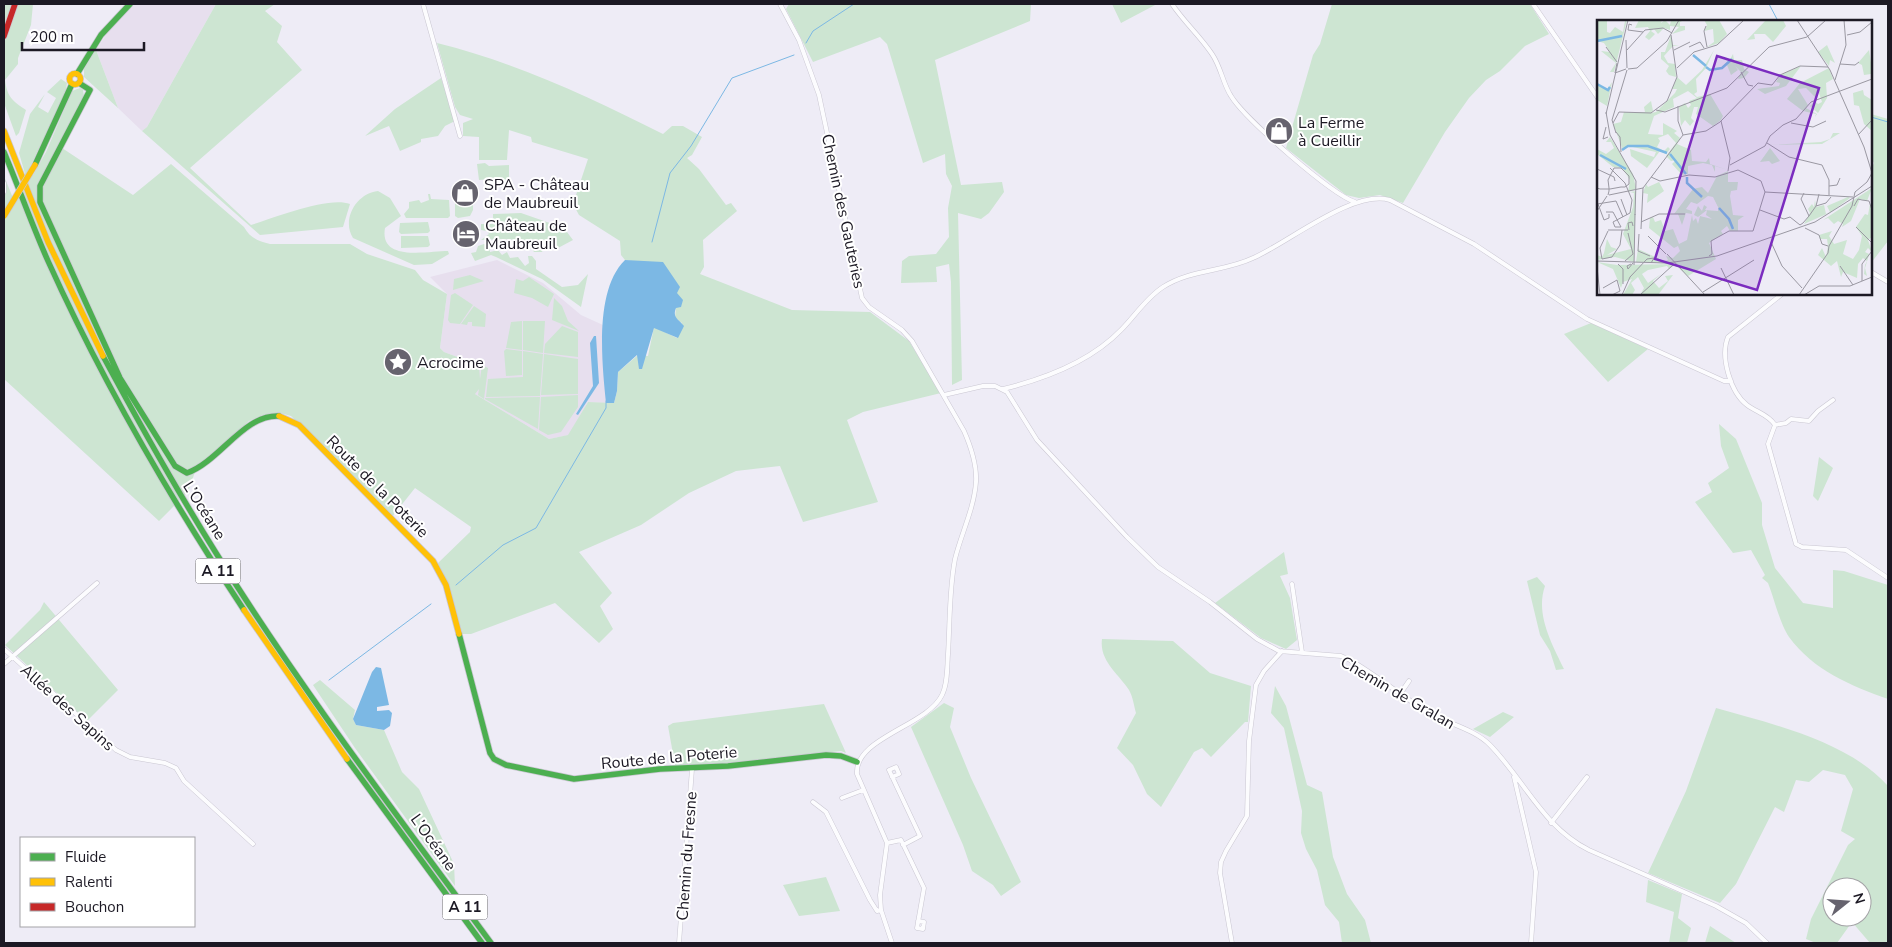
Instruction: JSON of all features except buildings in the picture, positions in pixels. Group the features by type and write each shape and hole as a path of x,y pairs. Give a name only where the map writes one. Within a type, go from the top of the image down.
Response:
{"main road":[{"path":"4,36 15,4"},
{"path":"76,83 70,77 77,74 101,35 130,4"},
{"path":"4,216 35,165 80,78 77,74"},
{"name":"Route de la Poterie","path":"76,83 90,90 40,186 40,202 85,306 120,378 175,466 187,473 196,471 255,421 261,418 280,415 293,421 413,543 430,556 438,567 446,585 490,753 494,759 506,765 574,780 660,769 692,769 826,755 841,756 857,762"},
{"name":"L’Océane","path":"4,131 40,226 71,296 114,382 161,465 224,566 302,681 492,943"},
{"name":"L’Océane","path":"4,152 37,238 69,308 115,398 157,474 214,565 300,692 482,943"}],"street":[{"path":"423,4 454,106 460,136"},
{"name":"Chemin des Gauteries","path":"780,4 799,40 819,95 862,298 869,307 902,330 912,341 970,444 976,481 954,568 945,687 938,702 931,709 865,752 857,762"},
{"path":"1172,4 1214,56 1231,96 1238,105 1301,164 1340,195 1355,202"},
{"path":"1533,4 1597,97"},
{"path":"4,183 4,192"},
{"path":"944,395 983,386 996,386 1003,389 1035,381 1089,354 1110,340 1144,303 1172,281 1187,275 1229,267 1253,258 1355,202 1373,198 1390,200 1474,244 1586,319 1724,381 1731,381"},
{"path":"1872,273 1888,282"},
{"path":"1780,295 1728,337 1725,345 1731,381 1740,398 1775,425 1786,423 1791,419 1809,421 1832,400"},
{"name":"Chemin de Gralan","path":"1003,389 1014,399 1037,440 1127,537 1158,567 1210,602 1257,639 1282,651 1340,656 1350,660 1447,723 1483,738 1551,823 1567,838 1589,850 1733,914 1766,943"},
{"path":"1775,425 1768,444 1796,544 1802,547 1846,550 1888,578"},
{"path":"4,649 11,656 97,583"},
{"path":"1292,584 1302,652"},
{"path":"1232,943 1220,873 1221,862 1247,816 1249,741 1256,685 1264,671 1282,651"},
{"name":"Allée des Sapins","path":"4,664 11,656 116,750 130,757 165,763 176,768 184,780 254,844"},
{"path":"1400,694 1409,681"},
{"path":"857,762 857,774 887,843 880,895 881,910 892,943"},
{"name":"Chemin du Fresne","path":"679,943 692,769"},
{"path":"1514,775 1536,872 1531,943"},
{"path":"892,777 920,836 903,845"},
{"path":"1551,823 1587,777"},
{"path":"842,798 863,790"},
{"path":"813,802 826,812 870,900 877,911 881,910"},
{"path":"887,843 901,840 924,888 918,921"}],"shaded area":[{"path":"135,4 216,4 147,127 142,131 118,108 96,50 108,32"},
{"path":"497,260 543,283 581,315 603,325 606,403 588,402 569,435 549,439 475,394 479,365 444,352 440,348 447,294 430,277"}],"green space":[{"path":"4,4 33,4 31,25 18,58 18,64 5,80 11,98 26,110 19,133 16,136 4,103"},
{"path":"216,4 275,4 265,11 282,26 277,42 302,70 190,168 251,225 315,205 340,202 350,204 343,227 260,235 142,131 147,127"},
{"path":"789,4 1031,4 1030,21 935,60 961,185 1002,182 1004,192 989,213 981,219 958,213 962,380 952,385 951,282 949,264 936,267 937,282 901,283 902,261 909,256 936,254 949,237 948,208 952,186 946,174 945,154 923,163 887,44 880,37 813,62 786,9"},
{"path":"1112,4 1157,4 1121,23"},
{"path":"1332,4 1530,4 1549,34 1525,46 1500,71 1486,80 1469,98 1445,132 1403,203 1380,195 1359,198 1346,195 1286,148 1313,55 1320,44"},
{"path":"437,43 495,60 553,82 663,134 672,126 683,126 702,137 692,155 687,158 699,169 726,205 731,203 737,211 703,240 704,267 700,274 792,310 870,312 909,341 941,393 863,412 847,420 878,502 803,522 780,466 736,471 689,493 641,525 579,552 612,593 600,606 613,629 599,643 555,603 471,634 462,634 448,584 438,563 470,532 471,527 415,488 392,517 291,416 280,413 263,415 249,421 196,469 188,492 159,521 4,379 4,176 15,203 28,184 19,153 30,114 45,94 38,107 48,113 56,98 47,92 61,79 67,83 65,95 30,167 33,175 46,152 72,91 80,88 83,90 84,97 59,146 133,195 171,164 258,240 270,244 350,244 367,254 415,270 423,280 447,294 440,348 444,352 479,365 480,379 482,365 488,368 484,399 478,395 479,389 475,394 549,439 568,435 588,402 614,403 618,372 638,355 648,356 654,327 677,338 682,323 675,318 676,307 637,262 625,260 621,255 620,241 579,215 573,204 588,159 532,142 531,137 509,130 507,160 479,160 479,137 463,136 463,123 473,119 460,115 455,107"},
{"path":"96,49 118,108 84,77 84,69"},
{"path":"441,78 455,121 445,126 438,136 421,139 421,142 400,151 389,126 365,136 395,109"},
{"path":"1872,114 1888,119 1888,241 1872,262 1872,167 1874,163 1872,160"},
{"path":"485,163 489,166 509,165 509,187 489,187 489,179 479,180 477,164"},
{"path":"378,191 390,198 401,216 385,228 385,239 390,246 407,252 448,251 449,254 432,264 414,265 353,238 349,223 353,208 364,197"},
{"path":"428,194 430,194 431,199 449,200 450,216 448,218 406,218 404,214 409,208 409,202 419,200 421,203 429,200"},
{"path":"455,200 473,200 473,210 470,216 458,218 455,216"},
{"path":"521,213 564,228 573,240 558,248 545,246 542,252 534,252 530,247 518,241 503,239 481,240 489,234 487,231 481,230 481,224 493,224 493,214"},
{"path":"428,222 430,231 428,233 401,234 399,232 400,223"},
{"path":"401,236 428,236 430,245 428,247 401,248"},
{"path":"489,244 490,252 498,250 502,255 507,252 510,258 518,257 525,266 529,263 528,256 532,256 536,261 536,269 562,287 578,285 588,274 581,307 542,279 496,257 491,255 475,261 471,253 476,252 478,246"},
{"path":"470,275 484,281 453,290 454,279"},
{"path":"529,277 554,294 548,307 532,298 514,293 516,279 523,281"},
{"path":"455,293 473,305 460,324 450,323 448,320 451,295"},
{"path":"554,298 562,306 568,321 579,331 552,320"},
{"path":"474,306 486,314 485,327 472,326 472,322 468,322 467,325 461,324"},
{"path":"522,321 522,350 506,348 511,322"},
{"path":"523,321 545,321 543,353 523,350"},
{"path":"1591,323 1648,349 1608,382 1564,334"},
{"path":"562,326 578,332 578,357 544,353 545,344"},
{"path":"506,349 522,351 522,375 506,376 504,351"},
{"path":"523,351 543,354 540,396 486,397 488,379 523,377"},
{"path":"544,354 578,359 578,394 541,395"},
{"path":"578,395 578,407 561,432 548,435 539,430 541,397"},
{"path":"540,397 538,429 485,399 485,398"},
{"path":"1719,424 1736,439 1762,503 1762,525 1775,568 1803,603 1833,608 1833,570 1844,571 1888,585 1888,699 1834,676 1809,659 1799,649 1786,632 1768,583 1762,578 1765,575 1751,550 1733,553 1695,502 1712,492 1708,483 1729,468 1721,446"},
{"path":"1819,457 1833,468 1818,501 1813,496"},
{"path":"1284,552 1288,574 1280,576 1290,598 1297,640 1286,649 1261,638 1215,603"},
{"path":"1537,577 1545,586 1542,607 1546,629 1564,669 1556,670 1550,651 1540,635 1527,581"},
{"path":"44,602 118,690 87,721 5,645 40,610"},
{"path":"1102,639 1173,641 1210,673 1251,686 1248,722 1245,722 1211,757 1202,748 1194,752 1161,807 1147,794 1133,765 1117,748 1136,713 1129,690 1107,661 1102,647"},
{"path":"320,680 355,710 353,719 356,725 384,730 402,772 419,789 454,864 455,886 355,748 313,685"},
{"path":"1275,686 1286,706 1307,785 1322,792 1333,857 1347,894 1365,920 1371,943 1342,943 1339,922 1325,905 1317,870 1306,849 1301,833 1302,811 1284,728 1271,713"},
{"path":"944,703 954,708 950,727 971,778 1021,882 1001,896 993,885 972,871 963,845 911,727"},
{"path":"824,704 846,753 841,751 698,767 675,765 668,726 673,723"},
{"path":"1716,708 1784,728 1831,746 1871,770 1888,786 1888,943 1870,943 1856,927 1872,927 1872,877 1832,877 1848,845 1855,839 1841,831 1853,789 1845,775 1823,770 1809,782 1796,780 1784,812 1775,807 1736,884 1720,903 1648,873 1686,791"},
{"path":"1503,712 1514,717 1490,737 1473,729"},
{"path":"826,877 840,911 799,916 783,885"},
{"path":"1648,880 1682,894 1678,918 1691,928 1687,943 1669,943 1674,912 1646,902"},
{"path":"1822,897 1822,927 1848,927 1837,943 1816,943 1806,939 1811,919"},
{"path":"1710,926 1736,943 1705,943"}],"water":[{"path":"625,260 663,262 680,287 677,293 683,300 681,307 676,308 675,314 684,326 678,338 654,328 642,369 639,369 637,355 618,372 614,403 606,403 602,348 604,308 608,289 615,273"},
{"path":"594,336 596,336 599,383 578,415 576,414 593,386 590,343"},
{"path":"376,667 381,668 389,705 377,707 377,711 389,710 392,713 390,726 384,730 356,725 353,719 372,672"}],"waterway":[{"path":"806,43 813,31 854,4"},
{"path":"1769,4 1777,20"},
{"path":"652,242 670,173 691,146 732,78 794,55"},
{"path":"1872,117 1888,122"},
{"path":"456,585 503,545 536,528 606,408 606,401"},
{"path":"329,680 431,604"}],"traffic: fast":[{"path":"77,74 101,35 130,4"},
{"path":"79,83 90,90 40,186 40,202 120,378 175,466 187,473 210,459 254,422 266,417 279,416"},
{"path":"35,165 72,84"},
{"path":"4,152 36,234 91,351 164,483 244,610"},
{"path":"103,356 201,529 281,653 350,751 491,943"},
{"path":"459,634 490,753 494,759 506,765 574,779 660,769 728,766 826,755 841,756 857,762"},
{"path":"347,759 482,943"}],"traffic: slow":[{"path":"73,74 77,74 80,79 79,83 73,84 70,81 70,77 73,74"},
{"path":"4,131 48,242 103,356"},
{"path":"4,216 35,165"},
{"path":"279,416 299,425 433,561 446,585 459,634"},
{"path":"244,610 347,759"}],"traffic: jam":[{"path":"4,36 15,4"}],"place":[{"name":"La Ferme à Cueillir","path":"1279,131"},
{"name":"SPA - Château de Maubreuil","path":"465,193"},
{"name":"Château de Maubreuil","path":"466,234"},
{"name":"Acrocime","path":"398,362"}]}
